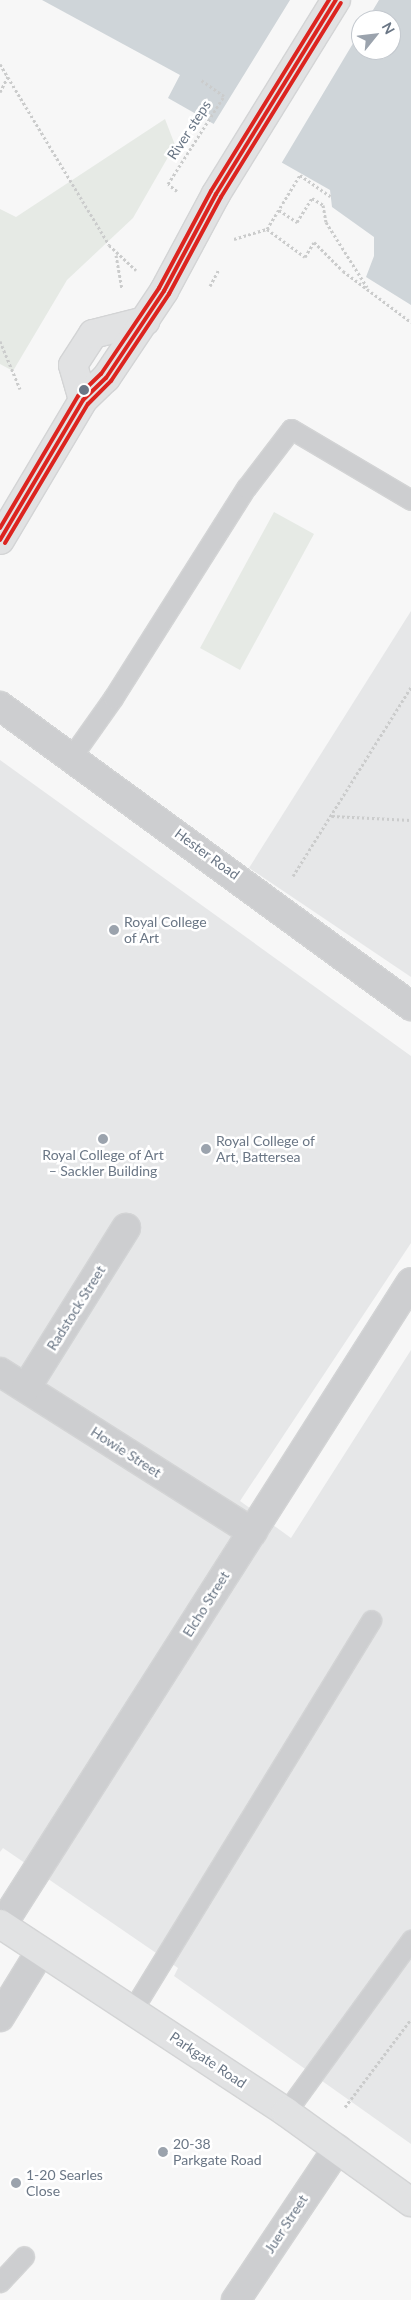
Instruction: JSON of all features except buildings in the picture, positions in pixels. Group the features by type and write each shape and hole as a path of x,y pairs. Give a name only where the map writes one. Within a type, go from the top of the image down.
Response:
{"main road":[{"path":"0,540 83,400 106,378 145,321 216,194 336,0"},
{"name":"Parkgate Road","path":"1,1925 40,1952 133,2009 286,2112 411,2202"}],"street":[{"name":"Hester Road","path":"0,706 275,904 411,1006"},
{"name":"Radstock Street","path":"26,1388 126,1228"},
{"name":"Elcho Street","path":"1,1925 411,1282"},
{"name":"Howie Street","path":"0,1372 252,1532"},
{"path":"0,2017 40,1952"},
{"name":"Juer Street","path":"236,2300 337,2149"}],"lane":[{"path":"72,756 113,698 246,488 291,428 411,500"},
{"path":"133,2009 371,1620"},
{"path":"286,2112 411,1940"},
{"path":"0,2282 24,2256"}],"path":[{"path":"0,64 116,254 141,274"},
{"path":"0,92 8,76"},
{"name":"River steps","path":"180,194 168,184 224,96 201,80"},
{"path":"232,240 268,229 300,175 330,196"},
{"path":"279,210 297,222 312,198 323,205 326,222 370,291"},
{"path":"268,229 305,257 314,242 370,291 411,322"},
{"path":"116,254 123,296"},
{"path":"0,341 20,389"},
{"path":"275,904 411,687"},
{"path":"331,816 411,820"},
{"path":"345,2108 411,2019"}],"shaded area":[{"path":"42,0 411,0 411,305 366,277 374,256 374,237 332,207 330,190 168,98 180,75"},
{"path":"165,119 175,145 133,218 67,280 13,371 0,364 0,209 16,217"},
{"path":"274,512 314,534 240,670 200,648"},
{"path":"411,611 411,977 249,868"},
{"path":"0,760 411,1056 411,1243 240,1501 291,1538 411,1350 411,2144 174,1976 178,1968 3,1848 0,1852"}],"pier":[{"path":"290,0 379,0 373,10 351,10 351,47 281,164 213,125"}],"transit line":[{"path":"0,528 78,396 101,374 159,288 211,191 329,0"},
{"path":"0,540 83,400 106,378 164,291 216,194 336,0"},
{"path":"5,543 88,404 111,381 169,294 221,197 341,3"}],"place":[{"name":"Royal College of Art","path":"114,930"},
{"name":"Royal College of Art – Sackler Building","path":"103,1139"},
{"name":"Royal College of Art, Battersea","path":"206,1149"},
{"name":"20-38 Parkgate Road","path":"163,2152"},
{"name":"1-20 Searles Close","path":"16,2183"}]}
